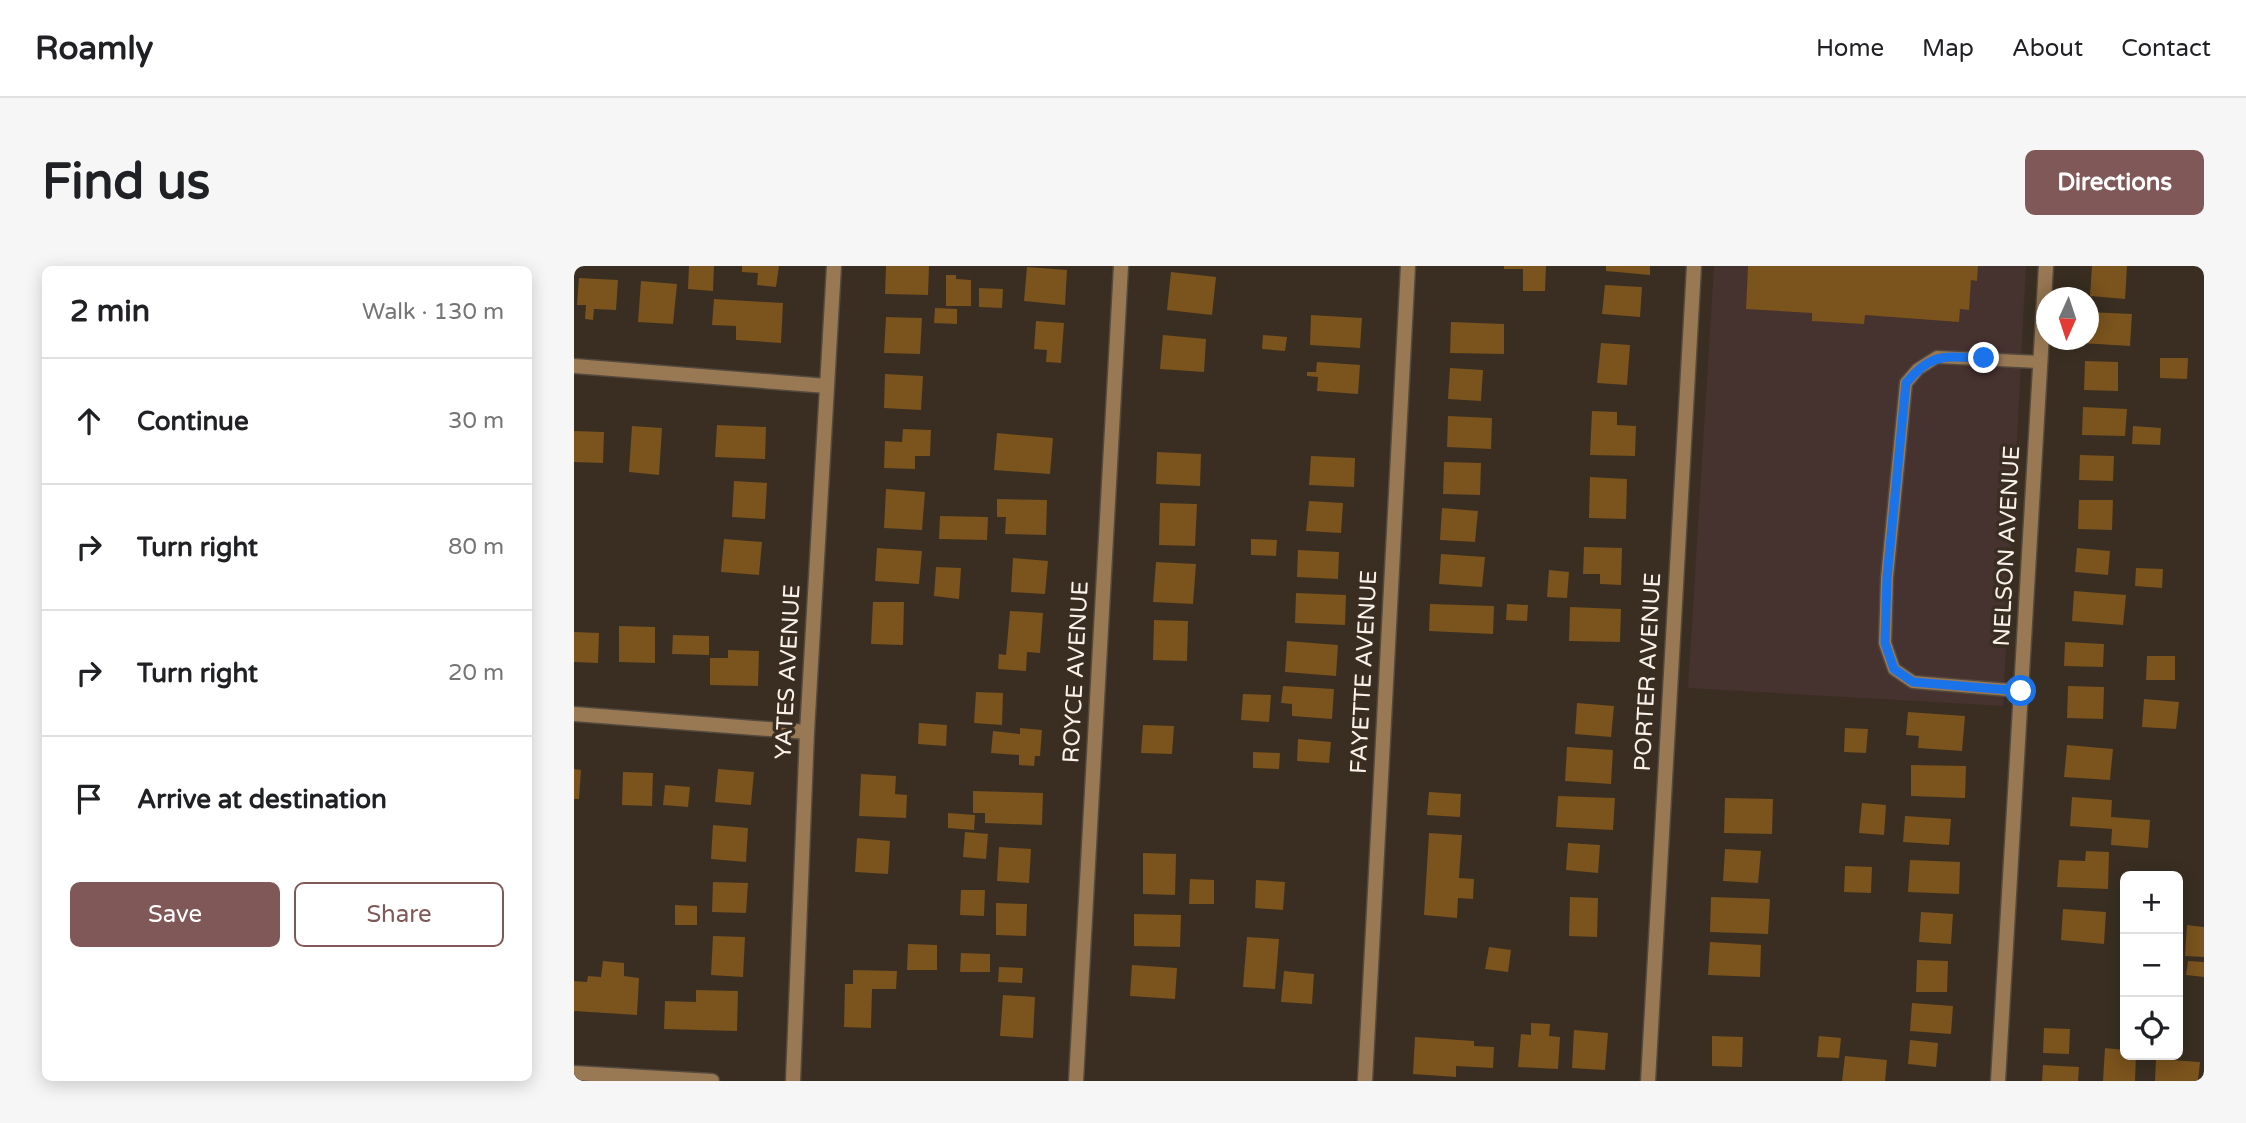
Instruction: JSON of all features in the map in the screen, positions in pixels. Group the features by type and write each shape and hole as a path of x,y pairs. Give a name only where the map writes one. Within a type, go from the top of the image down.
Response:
{"street":[{"name":"YATES AVENUE","path":"793,1081 807,732 834,266"},
{"name":"ROYCE AVENUE","path":"1076,1081 1121,266"},
{"name":"FAYETTE AVENUE","path":"1364,1081 1408,266"},
{"name":"PORTER AVENUE","path":"1648,1081 1694,266"},
{"name":"NELSON AVENUE","path":"1998,1081 2046,266"},
{"path":"574,366 827,386"},
{"path":"574,714 807,732"},
{"path":"574,1073 712,1081"}],"lane":[{"path":"2021,691 1913,682 1899,674 1885,643 1887,578 1906,383 1918,369 1937,357 2040,362"}],"shaded area":[{"path":"1714,266 2026,266 2003,706 1688,688"}],"building":[{"path":"689,266 714,266 713,291 688,289"},
{"path":"742,266 779,266 776,287 757,285 758,273 742,272"},
{"path":"886,266 929,266 928,295 885,294"},
{"path":"1504,266 1546,266 1545,291 1523,291 1523,269 1504,269"},
{"path":"1606,266 1650,266 1650,275 1606,271"},
{"path":"1748,266 1978,266 1977,281 1971,280 1969,310 1960,309 1959,322 1865,315 1864,324 1812,321 1812,313 1746,309"},
{"path":"2092,266 2127,266 2125,299 2099,297 2099,287 2091,287"},
{"path":"1027,267 1067,270 1065,305 1024,301"},
{"path":"1171,272 1216,277 1212,315 1167,310"},
{"path":"946,275 971,280 971,306 946,306"},
{"path":"579,278 618,280 616,310 594,309 593,320 585,319 586,305 577,305"},
{"path":"641,281 677,284 673,324 638,322"},
{"path":"1605,285 1642,287 1640,317 1602,314"},
{"path":"979,288 1003,289 1002,308 979,307"},
{"path":"714,299 783,303 781,343 736,340 736,326 712,325"},
{"path":"935,308 957,309 957,324 934,323"},
{"path":"2099,312 2132,314 2130,346 2099,344"},
{"path":"1311,315 1362,318 1360,348 1310,345"},
{"path":"886,317 922,318 920,354 884,353"},
{"path":"1036,321 1064,323 1061,363 1046,362 1047,350 1034,349"},
{"path":"1451,322 1504,324 1504,354 1450,353"},
{"path":"1163,335 1206,339 1204,372 1160,369"},
{"path":"1263,335 1287,337 1285,351 1262,349"},
{"path":"1601,343 1630,345 1627,385 1597,383"},
{"path":"2160,358 2188,358 2187,379 2160,378"},
{"path":"2085,361 2118,362 2118,391 2084,390"},
{"path":"1317,362 1360,365 1358,394 1317,391 1318,377 1307,376 1307,372 1316,372"},
{"path":"1450,368 1483,370 1481,401 1448,399"},
{"path":"885,374 923,376 921,410 884,408"},
{"path":"2083,407 2127,409 2125,436 2082,435"},
{"path":"1592,411 1617,412 1617,425 1636,426 1635,456 1590,455"},
{"path":"1448,416 1492,418 1491,449 1447,447"},
{"path":"717,425 766,427 765,459 715,457"},
{"path":"632,426 662,428 659,475 629,472"},
{"path":"2133,426 2161,428 2160,445 2132,444"},
{"path":"903,429 931,430 930,456 915,456 915,469 884,468 885,441 902,442"},
{"path":"574,431 604,432 603,463 574,462"},
{"path":"997,433 1053,438 1050,474 994,470"},
{"path":"1157,452 1201,454 1200,486 1156,484"},
{"path":"2080,455 2114,456 2113,481 2079,480"},
{"path":"1311,456 1355,458 1354,487 1309,485"},
{"path":"1444,462 1481,463 1480,495 1443,494"},
{"path":"1590,477 1627,479 1626,519 1589,518"},
{"path":"734,481 767,483 765,519 732,517"},
{"path":"886,489 925,492 922,530 884,528"},
{"path":"997,499 1047,500 1046,535 1005,534 1006,517 997,517"},
{"path":"2079,500 2113,500 2112,530 2078,529"},
{"path":"1309,501 1343,503 1341,533 1306,531"},
{"path":"1160,503 1197,504 1195,546 1159,545"},
{"path":"1442,508 1478,511 1475,542 1440,540"},
{"path":"940,516 988,517 987,540 939,539"},
{"path":"724,539 762,542 759,575 721,572"},
{"path":"1251,539 1277,540 1276,556 1251,555"},
{"path":"1584,547 1622,548 1621,585 1600,584 1600,574 1583,574"},
{"path":"877,548 922,551 919,584 875,581"},
{"path":"2077,548 2110,551 2108,575 2075,572"},
{"path":"1298,550 1339,552 1338,579 1297,577"},
{"path":"1441,554 1485,557 1482,587 1439,584"},
{"path":"1013,558 1048,561 1045,594 1011,592"},
{"path":"1156,562 1196,564 1193,604 1153,602"},
{"path":"936,567 961,568 959,599 934,596"},
{"path":"2136,568 2163,569 2162,588 2135,586"},
{"path":"1549,570 1569,572 1567,598 1547,597"},
{"path":"2074,591 2126,595 2123,625 2072,621"},
{"path":"1296,593 1346,595 1345,625 1295,623"},
{"path":"873,602 904,602 903,645 871,644"},
{"path":"1430,604 1494,606 1493,634 1429,631"},
{"path":"1507,604 1528,605 1527,621 1506,620"},
{"path":"1570,607 1621,609 1620,642 1569,641"},
{"path":"1010,611 1043,613 1040,653 1027,652 1026,671 998,669 999,654 1006,655"},
{"path":"1154,620 1188,621 1187,661 1153,660"},
{"path":"619,626 655,627 655,663 619,662"},
{"path":"574,632 599,633 598,663 574,662"},
{"path":"673,635 709,636 709,655 672,654"},
{"path":"1287,641 1338,645 1336,676 1285,672"},
{"path":"2065,642 2104,644 2103,667 2064,666"},
{"path":"728,650 759,651 758,686 710,685 710,658 728,658"},
{"path":"2147,656 2175,656 2175,680 2146,680"},
{"path":"1283,686 1334,689 1332,719 1292,716 1292,704 1281,703"},
{"path":"2068,686 2104,687 2103,719 2067,718"},
{"path":"976,692 1003,693 1002,725 974,723"},
{"path":"1243,694 1271,695 1269,722 1241,720"},
{"path":"2144,699 2179,702 2176,729 2142,727"},
{"path":"1577,703 1614,706 1611,737 1575,734"},
{"path":"1908,712 1965,716 1962,751 1918,748 1919,736 1906,735"},
{"path":"919,723 947,725 946,746 918,744"},
{"path":"1143,725 1174,726 1172,754 1141,753"},
{"path":"1020,728 1042,730 1040,756 1035,756 1034,766 1019,765 1019,755 991,753 993,731 1020,734"},
{"path":"1845,728 1868,729 1866,753 1844,752"},
{"path":"1298,739 1331,742 1329,763 1297,761"},
{"path":"2067,745 2113,749 2110,780 2064,777"},
{"path":"1567,747 1613,750 1611,784 1565,781"},
{"path":"1253,752 1280,753 1279,769 1253,768"},
{"path":"1911,765 1966,766 1965,798 1911,796"},
{"path":"574,769 581,770 579,799 574,799"},
{"path":"718,769 754,772 751,805 715,802"},
{"path":"623,772 653,773 652,806 622,805"},
{"path":"861,774 896,776 895,794 907,795 906,818 859,816"},
{"path":"665,785 690,787 688,807 663,805"},
{"path":"973,791 1043,793 1042,825 985,823 985,813 973,813"},
{"path":"1429,792 1461,794 1460,817 1427,815"},
{"path":"1558,796 1615,798 1613,830 1556,827"},
{"path":"2072,797 2112,800 2111,817 2150,820 2148,848 2111,845 2112,829 2070,826"},
{"path":"1725,798 1773,799 1772,834 1724,833"},
{"path":"1862,803 1886,805 1884,835 1859,833"},
{"path":"948,813 975,815 974,830 948,828"},
{"path":"1905,816 1951,819 1949,845 1903,842"},
{"path":"713,825 748,828 746,862 711,859"},
{"path":"965,832 988,834 986,859 963,857"},
{"path":"1429,833 1462,835 1459,878 1474,879 1473,899 1458,898 1457,918 1424,915"},
{"path":"857,838 890,841 888,874 855,872"},
{"path":"1568,843 1600,845 1598,873 1566,870"},
{"path":"999,847 1031,849 1029,883 997,881"},
{"path":"1725,849 1761,851 1758,883 1723,881"},
{"path":"2086,851 2109,852 2108,889 2057,887 2059,860 2085,861"},
{"path":"1143,853 1176,854 1175,895 1143,894"},
{"path":"1910,860 1960,862 1959,894 1908,892"},
{"path":"1845,866 1872,867 1871,893 1844,892"},
{"path":"1190,879 1214,880 1214,904 1189,904"},
{"path":"1256,880 1285,882 1283,910 1255,908"},
{"path":"713,882 748,883 746,913 712,912"},
{"path":"961,890 985,890 984,916 960,915"},
{"path":"1570,897 1598,898 1597,937 1569,936"},
{"path":"1711,897 1770,899 1768,934 1710,932"},
{"path":"996,903 1027,904 1026,936 996,935"},
{"path":"675,905 697,906 697,925 675,925"},
{"path":"2063,909 2106,912 2104,944 2061,940"},
{"path":"1921,912 1953,914 1951,944 1919,942"},
{"path":"1134,914 1181,915 1180,947 1134,946"},
{"path":"2187,925 2204,927 2204,957 2185,956"},
{"path":"713,936 745,937 743,977 711,975"},
{"path":"1247,937 1279,939 1275,989 1243,987"},
{"path":"1710,942 1761,945 1760,977 1708,975"},
{"path":"908,944 937,945 937,970 907,970"},
{"path":"1489,947 1511,950 1508,972 1485,969"},
{"path":"961,953 990,954 990,972 960,972"},
{"path":"1917,960 1948,961 1947,992 1916,992"},
{"path":"603,961 624,963 624,976 639,978 637,1015 574,1011 574,981 587,982 588,976 601,977"},
{"path":"2188,961 2204,962 2204,977 2186,975"},
{"path":"1132,965 1177,968 1175,999 1130,996"},
{"path":"999,967 1023,968 1022,983 998,982"},
{"path":"853,970 897,971 896,989 872,989 871,1028 844,1027 845,984 853,984"},
{"path":"1284,971 1314,974 1312,1004 1281,1002"},
{"path":"696,990 738,991 737,1031 664,1029 665,1001 696,1002"},
{"path":"1003,995 1035,997 1033,1038 1000,1036"},
{"path":"1912,1003 1953,1006 1951,1034 1910,1031"},
{"path":"1531,1023 1550,1024 1549,1036 1560,1037 1558,1069 1518,1067 1521,1034 1531,1035"},
{"path":"2044,1028 2070,1029 2069,1054 2043,1053"},
{"path":"1574,1030 1608,1033 1605,1070 1572,1068"},
{"path":"1712,1036 1743,1037 1742,1067 1712,1066"},
{"path":"1819,1036 1841,1038 1839,1058 1817,1057"},
{"path":"1415,1037 1474,1041 1474,1046 1494,1047 1493,1068 1456,1066 1456,1077 1413,1074"},
{"path":"1910,1040 1938,1043 1936,1067 1908,1064"},
{"path":"2105,1048 2120,1050 2120,1060 2136,1060 2135,1081 2103,1081"},
{"path":"1845,1056 1887,1060 1885,1081 1842,1081"},
{"path":"2156,1060 2200,1062 2198,1081 2155,1081"},
{"path":"2043,1065 2079,1067 2078,1081 2042,1081"}],"route":[{"path":"1984,358 1937,357 1918,369 1906,383 1896,463 1885,643 1894,669 1913,682 2021,691"}]}
